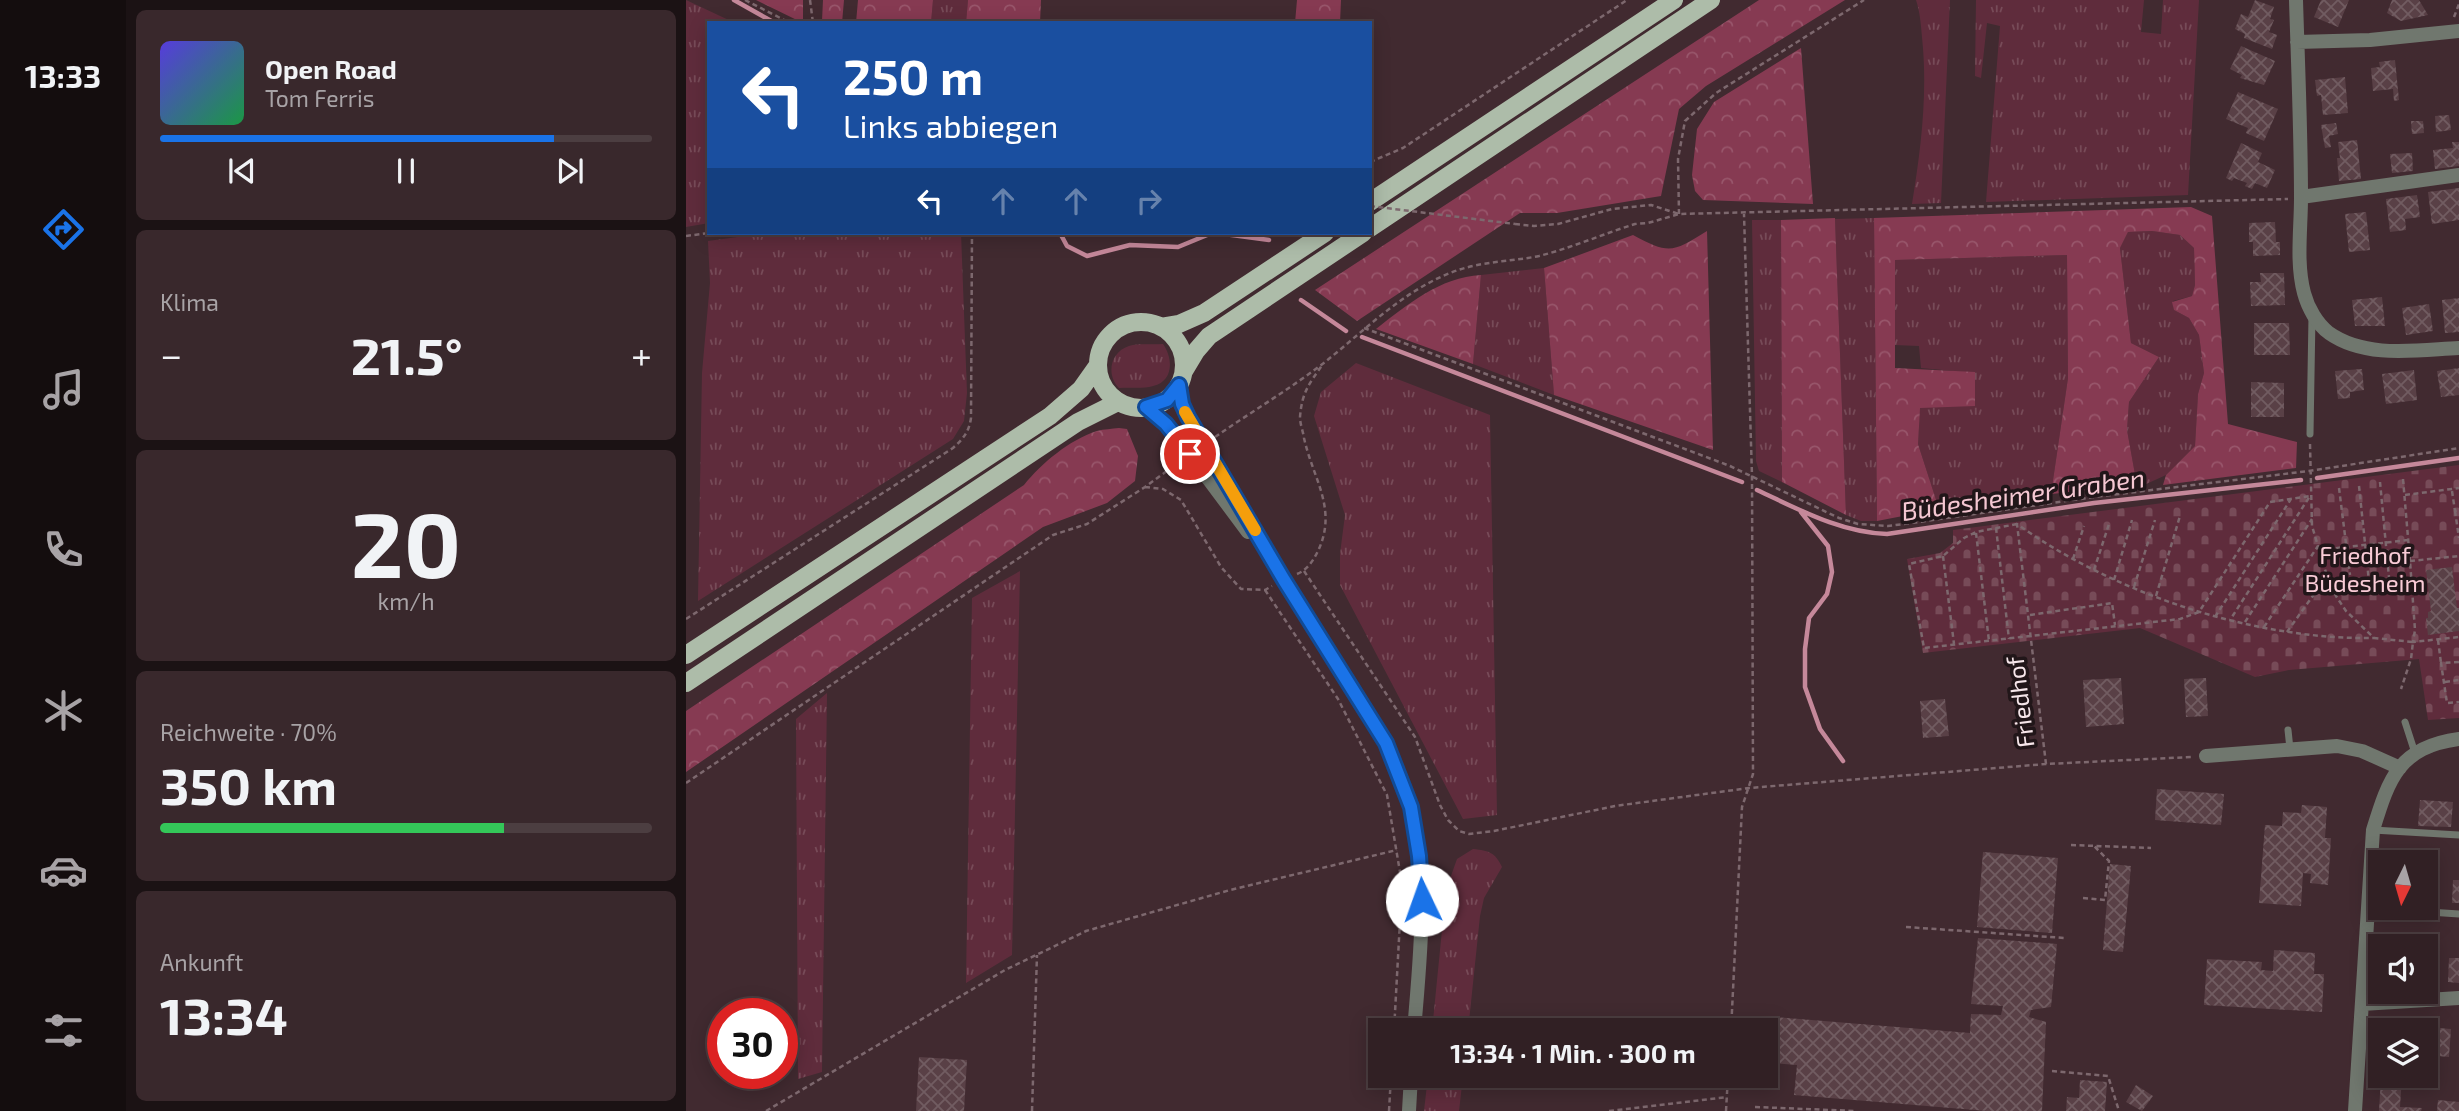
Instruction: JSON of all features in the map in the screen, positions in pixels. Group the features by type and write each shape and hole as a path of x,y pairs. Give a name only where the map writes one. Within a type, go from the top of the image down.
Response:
{"main road":[{"path":"1372,203 1674,0"},
{"path":"1372,227 1711,0"},
{"path":"1161,327 1179,324 1204,313 1322,235"},
{"path":"1182,378 1182,350 1177,341 1161,327 1149,323 1125,326 1114,332 1100,353 1099,374 1106,390 1118,402 1136,408 1167,400 1182,378 1196,351 1209,336 1360,235"},
{"path":"686,655 1050,416 1081,389 1098,365"},
{"path":"686,683 1078,422 1118,402"}],"street":[{"path":"2295,0 2301,197 2300,259 2304,293 2312,314 2327,332 2347,344 2378,351 2459,348"},
{"path":"2297,42 2370,40 2459,31"},
{"path":"2301,197 2459,175"},
{"path":"1182,378 1184,411 1284,580 1386,743 1411,807 1419,856 1422,900 1415,1018"},
{"path":"1146,407 1166,424 1190,454 1284,580"},
{"path":"2372,850 2373,830 2383,796 2400,768 2416,753 2433,743 2459,739"},
{"path":"2206,756 2337,746 2362,751 2400,768"},
{"path":"2355,1111 2368,920"},
{"path":"2362,1004 2459,998"},
{"path":"1409,1111 1410,1088"}],"lane":[{"path":"2310,434 2312,314"},
{"path":"2405,722 2416,753"},
{"path":"2288,730 2290,749"},
{"path":"2373,830 2459,835"},
{"path":"2438,913 2459,914"}],"path":[{"path":"745,0 786,21"},
{"path":"810,0 813,21"},
{"path":"1372,161 1403,148 1627,0"},
{"path":"1679,214 1678,159 1685,121 1716,93 1864,0"},
{"path":"1205,444 1324,363 1364,328 1418,289 1449,273 1492,261 1535,257 1609,232 1679,214 2301,197"},
{"path":"1372,204 1534,226 1558,224 1612,209 1651,205 1679,214"},
{"path":"1732,1018 1742,807 1754,774 1752,475 1744,214"},
{"path":"686,236 707,233"},
{"path":"686,619 963,439 970,429 971,418 972,235"},
{"path":"1364,328 1752,475 1839,518 1858,524 1888,526 2309,471 2459,448"},
{"path":"1145,487 1163,489 1181,500 1221,567 1241,589 1265,590 1304,571 1314,559 1325,537 1326,516 1323,493 1307,450 1300,420 1304,390 1324,363"},
{"path":"2310,434 2310,496 2318,548 2327,576 2346,611 2374,638"},
{"path":"686,783 1053,535 1087,524 1190,454"},
{"path":"2401,689 2411,659 2415,630 2403,479"},
{"path":"2380,482 2390,589"},
{"path":"2359,486 2370,591"},
{"path":"2339,488 2350,575"},
{"path":"2405,495 2459,488"},
{"path":"2452,489 2459,535"},
{"path":"2310,496 2270,502 2199,612 2180,619 1924,648 1909,564 1943,556 1964,538 1976,532 2017,524 2044,544 2114,580 2199,612 2215,617 2287,632 2343,639 2374,638 2413,642 2459,638"},
{"path":"2230,620 2310,496"},
{"path":"2215,617 2291,499"},
{"path":"2156,596 2180,516"},
{"path":"2244,623 2312,519"},
{"path":"2114,580 2132,520"},
{"path":"2134,587 2155,520"},
{"name":"Friedhof","path":"2017,524 2046,764"},
{"path":"2094,569 2109,524"},
{"path":"2073,559 2084,526"},
{"path":"1996,528 2010,639"},
{"path":"1976,532 1989,641"},
{"path":"2318,548 2409,540"},
{"path":"2264,627 2318,548"},
{"path":"1943,556 1954,645"},
{"path":"2410,561 2459,556"},
{"path":"1304,571 1415,737 1448,820 1459,831 1469,834 1615,806 1749,788 2046,764 2206,756"},
{"path":"2287,632 2327,576"},
{"path":"1265,590 1338,699 1387,795 1402,884 1395,1018"},
{"path":"2029,616 2112,603 2115,625"},
{"path":"2438,640 2447,704 2459,702"},
{"path":"2441,663 2459,662"},
{"path":"2444,682 2459,680"},
{"path":"2071,845 2151,848"},
{"path":"2083,898 2105,900 2109,861 2093,845"},
{"path":"766,1111 1005,970 1086,931 1230,890 1397,849"},
{"path":"1906,927 2066,938"},
{"path":"1032,1111 1037,955"},
{"path":"2052,1071 2108,1076 2119,1111"},
{"path":"1388,1111 1390,1088"},
{"path":"1726,1111 1727,1088"},
{"path":"1608,1111 1727,1097"},
{"path":"1755,1107 1856,1111"}],"green space":[{"path":"686,0 731,21 707,21 707,223 686,227"},
{"path":"756,0 803,0 803,21"},
{"path":"823,0 844,0 842,21 822,21"},
{"path":"858,0 933,0 931,21 856,21"},
{"path":"933,0 968,0 966,21 931,21"},
{"path":"968,0 1041,0 1040,21 966,21"},
{"path":"1297,0 1341,0 1340,21 1295,21"},
{"path":"1759,0 1845,0 1706,86 1679,109 1661,196 1557,213 1520,213 1357,321 1315,290"},
{"path":"1916,0 1950,0 1941,203 1912,204 1924,100 1924,58"},
{"path":"1976,0 2144,0 2141,32 2161,34 2163,0 2199,0 2188,195 1986,202 2000,26 1987,23 1981,78 1975,76"},
{"path":"1801,48 1813,204 1703,200 1695,191 1692,175 1697,129 1714,102"},
{"path":"2191,207 2212,216 2228,424 2297,442 2296,468 2163,485 2166,475 2195,446 2198,394 2204,373 2199,335 2189,318 2174,310 2172,302 2192,296 2195,285 2194,248 2180,235 2152,231 2128,232 2120,248 2131,343 2159,357 2129,402 2127,430 2136,480 2144,485 2051,494 2068,378 2067,255 1895,260 1895,368 1975,372 1975,406 1920,408 1918,444 1939,509 1877,521 1874,218"},
{"path":"1835,218 1846,515 1782,482 1781,220"},
{"path":"1874,218 1877,521 1861,521 1846,515 1835,219"},
{"path":"1752,220 1781,220 1782,482 1759,471 1756,461"},
{"path":"1707,231 1713,450 1554,395 1544,268 1633,235 1655,246 1671,248"},
{"path":"2152,231 2180,235 2194,248 2195,285 2192,296 2173,301 2174,310 2189,318 2199,335 2204,373 2198,394 2195,446 2166,475 2144,485 2136,480 2127,430 2129,402 2159,357 2131,343 2120,248 2128,232"},
{"path":"753,235 961,235 967,393 964,421 953,439 698,601 702,373 710,283 708,241"},
{"path":"2067,255 2068,378 2051,494 1939,509 1918,444 1919,408 1975,373 1921,368 1919,346 1895,345 1895,260"},
{"path":"1544,268 1554,395 1473,364 1481,275"},
{"path":"1481,275 1473,364 1376,329 1412,302 1438,287 1466,277"},
{"path":"1163,344 1170,362 1165,379 1149,387 1119,388 1111,371 1118,353 1133,345"},
{"path":"1356,363 1490,415 1497,815 1463,819 1340,585 1340,554 1345,515 1314,416 1321,392"},
{"path":"1127,429 1138,456 1135,481 1107,503 1043,527 686,772 686,711 1024,485 1066,446 1097,431"},
{"name":"Friedhof Büdesheim","path":"2459,465 2459,718 2428,720 2419,659 2289,670 2255,677 2140,628 1923,653 1907,559 1940,553 1953,543 1953,530"},
{"path":"1020,571 1012,955 966,983 972,598"},
{"path":"827,693 822,1072 798,1079 798,998 796,719"},
{"path":"1473,849 1491,853 1502,867 1484,898 1480,916 1469,1018 1433,1018 1446,890 1457,859"},
{"path":"1427,1088 1462,1088 1459,1111 1424,1111"}],"building":[{"path":"2255,0 2274,7 2270,19 2274,20 2269,32 2277,35 2272,49 2244,38 2245,34 2235,29 2241,14 2248,17"},
{"path":"2321,0 2349,0 2338,27 2314,17"},
{"path":"2392,0 2419,0 2428,15 2401,21 2387,13"},
{"path":"2241,46 2275,61 2264,85 2240,78 2242,75 2230,69"},
{"path":"2395,60 2399,100 2394,101 2393,89 2373,91 2371,68 2380,67 2379,62"},
{"path":"2345,77 2348,113 2323,115 2321,95 2317,96 2315,80"},
{"path":"2238,92 2278,109 2264,141 2246,133 2248,128 2226,119"},
{"path":"2449,115 2451,130 2436,132 2435,116"},
{"path":"2411,121 2423,121 2424,133 2412,134"},
{"path":"2336,123 2338,134 2329,136 2331,147 2325,148 2321,125"},
{"path":"2357,140 2361,179 2339,181 2338,142"},
{"path":"2452,142 2459,142 2459,166 2435,169 2433,150 2453,148"},
{"path":"2241,143 2262,153 2258,162 2275,170 2267,188 2255,183 2252,189 2245,186 2247,183 2226,178"},
{"path":"2412,153 2413,171 2392,173 2390,154"},
{"path":"2459,188 2459,220 2432,224 2428,192"},
{"path":"2417,195 2420,217 2405,219 2406,230 2390,232 2386,199"},
{"path":"2366,212 2370,250 2349,252 2345,214"},
{"path":"2275,222 2280,255 2253,256 2253,242 2249,242 2249,223"},
{"path":"2260,273 2284,273 2285,305 2251,306 2250,282 2261,282"},
{"path":"2382,297 2385,326 2355,326 2352,300"},
{"path":"2459,298 2459,332 2445,333 2442,300"},
{"path":"2429,304 2433,331 2406,335 2402,308"},
{"path":"2254,323 2289,323 2290,355 2254,355"},
{"path":"2459,368 2459,395 2441,397 2437,371"},
{"path":"2362,369 2364,390 2350,392 2350,398 2338,399 2335,371"},
{"path":"2414,370 2417,400 2386,404 2382,374"},
{"path":"2251,382 2284,383 2284,417 2251,417"},
{"path":"2452,567 2459,608 2459,631 2428,635 2426,618 2431,611 2426,570"},
{"path":"2121,678 2124,724 2086,727 2083,680"},
{"path":"2206,678 2208,716 2186,717 2184,679"},
{"path":"1945,699 1949,736 1923,738 1920,701"},
{"path":"2157,789 2224,794 2221,825 2155,820"},
{"path":"2420,800 2453,802 2451,827 2418,826"},
{"path":"2302,805 2327,807 2325,838 2331,838 2328,885 2310,883 2311,874 2303,873 2301,906 2259,903 2265,825 2282,826 2283,812 2301,813"},
{"path":"1983,852 2058,858 2052,933 1977,927"},
{"path":"2110,864 2131,866 2123,952 2103,950"},
{"path":"2453,880 2459,880 2459,903 2452,903"},
{"path":"1978,938 2057,944 2051,1007 2031,1010 2029,1017 2046,1022 2042,1111 1987,1111 1794,1095 1797,1065 1778,1063 1776,1017 1970,1033 1971,1014 2001,1015 2003,1006 1971,1004"},
{"path":"2274,950 2315,953 2314,974 2324,974 2322,1012 2204,1005 2207,959 2262,962 2261,970 2273,971"},
{"path":"2449,958 2459,958 2459,983 2448,982"},
{"path":"2438,1028 2451,1029 2449,1057 2438,1056"},
{"path":"919,1057 967,1060 964,1111 916,1111"},
{"path":"2080,1080 2107,1082 2105,1111 2066,1111 2067,1097 2079,1098"},
{"path":"2136,1085 2153,1096 2142,1111 2126,1102"},
{"path":"2380,1088 2401,1088 2400,1107 2422,1108 2421,1111 2379,1111"},
{"path":"2438,1100 2459,1102 2459,1111 2437,1111"}],"waterway":[{"name":"Büdesheimer Graben","path":"734,0 771,21"},
{"name":"Büdesheimer Graben","path":"1061,235 1067,246 1087,256 1130,245 1178,247 1207,235"},
{"name":"Büdesheimer Graben","path":"1232,235 1269,240"},
{"name":"Büdesheimer Graben","path":"1301,300 1346,331"},
{"name":"Büdesheimer Graben","path":"1362,337 1742,482"},
{"name":"Büdesheimer Graben","path":"2317,478 2459,458"},
{"name":"Büdesheimer Graben","path":"1757,490 1836,525 1887,534 2094,503 2301,480"},
{"path":"1801,512 1828,546 1832,572 1827,594 1809,618 1805,649 1805,687 1820,729 1843,761"}],"slow traffic":[{"path":"1185,412 1255,530"}],"route":[{"path":"1190,454 1172,430 1146,407 1167,400 1179,385 1182,404 1188,417 1284,580 1386,743 1404,783 1411,807 1419,856 1422,900"}]}
